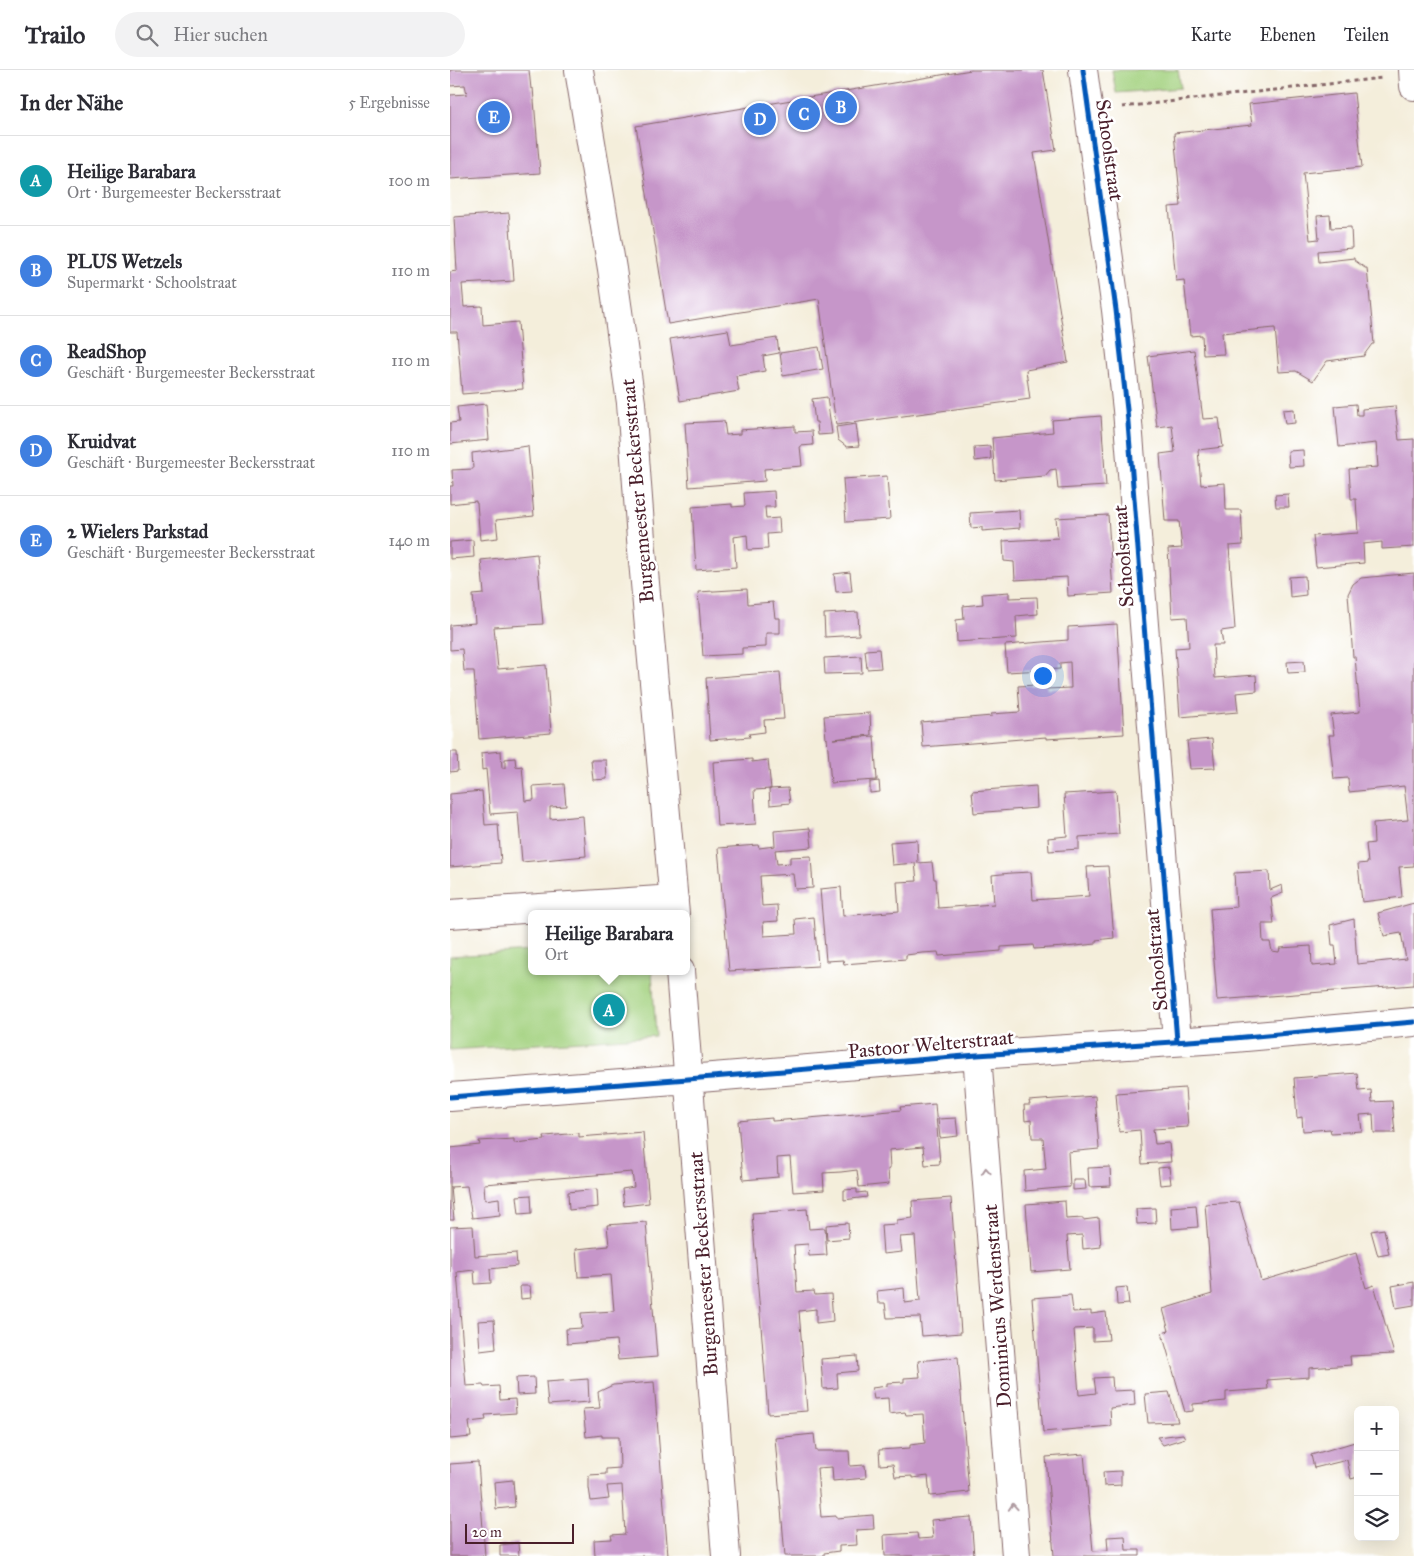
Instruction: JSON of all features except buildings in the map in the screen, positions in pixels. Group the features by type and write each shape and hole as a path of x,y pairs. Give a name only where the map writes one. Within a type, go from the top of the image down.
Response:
{"street":[{"name":"Burgemeester Beckersstraat","path":"580,70 612,269 631,403 641,539 674,906"},
{"name":"Schoolstraat","path":"1083,70 1116,310 1127,410 1177,1041"},
{"path":"562,910 674,906"},
{"path":"450,914 528,911"},
{"name":"Burgemeester Beckersstraat","path":"680,975 726,1556"},
{"name":"Pastoor Welterstraat","path":"450,1097 978,1055 1243,1037 1414,1022"},
{"name":"Dominicus Werdenstraat","path":"978,1055 1016,1556"}],"path":[{"path":"1089,110 1413,77"}],"green space":[{"path":"1112,70 1178,70 1181,88 1116,93"},
{"path":"528,951 528,975 652,975 656,1036 450,1050 450,956"}],"cycle path":[{"path":"1083,70 1116,310 1127,410 1177,1041"},
{"path":"450,1097 977,1055 1234,1038 1414,1022"}],"place":[{"name":"PLUS Wetzels","path":"841,107"},
{"name":"ReadShop","path":"804,114"},
{"name":"2 Wielers Parkstad","path":"494,117"},
{"name":"Kruidvat","path":"760,119"},
{"name":"Heilige Barabara","path":"609,1010"}]}
